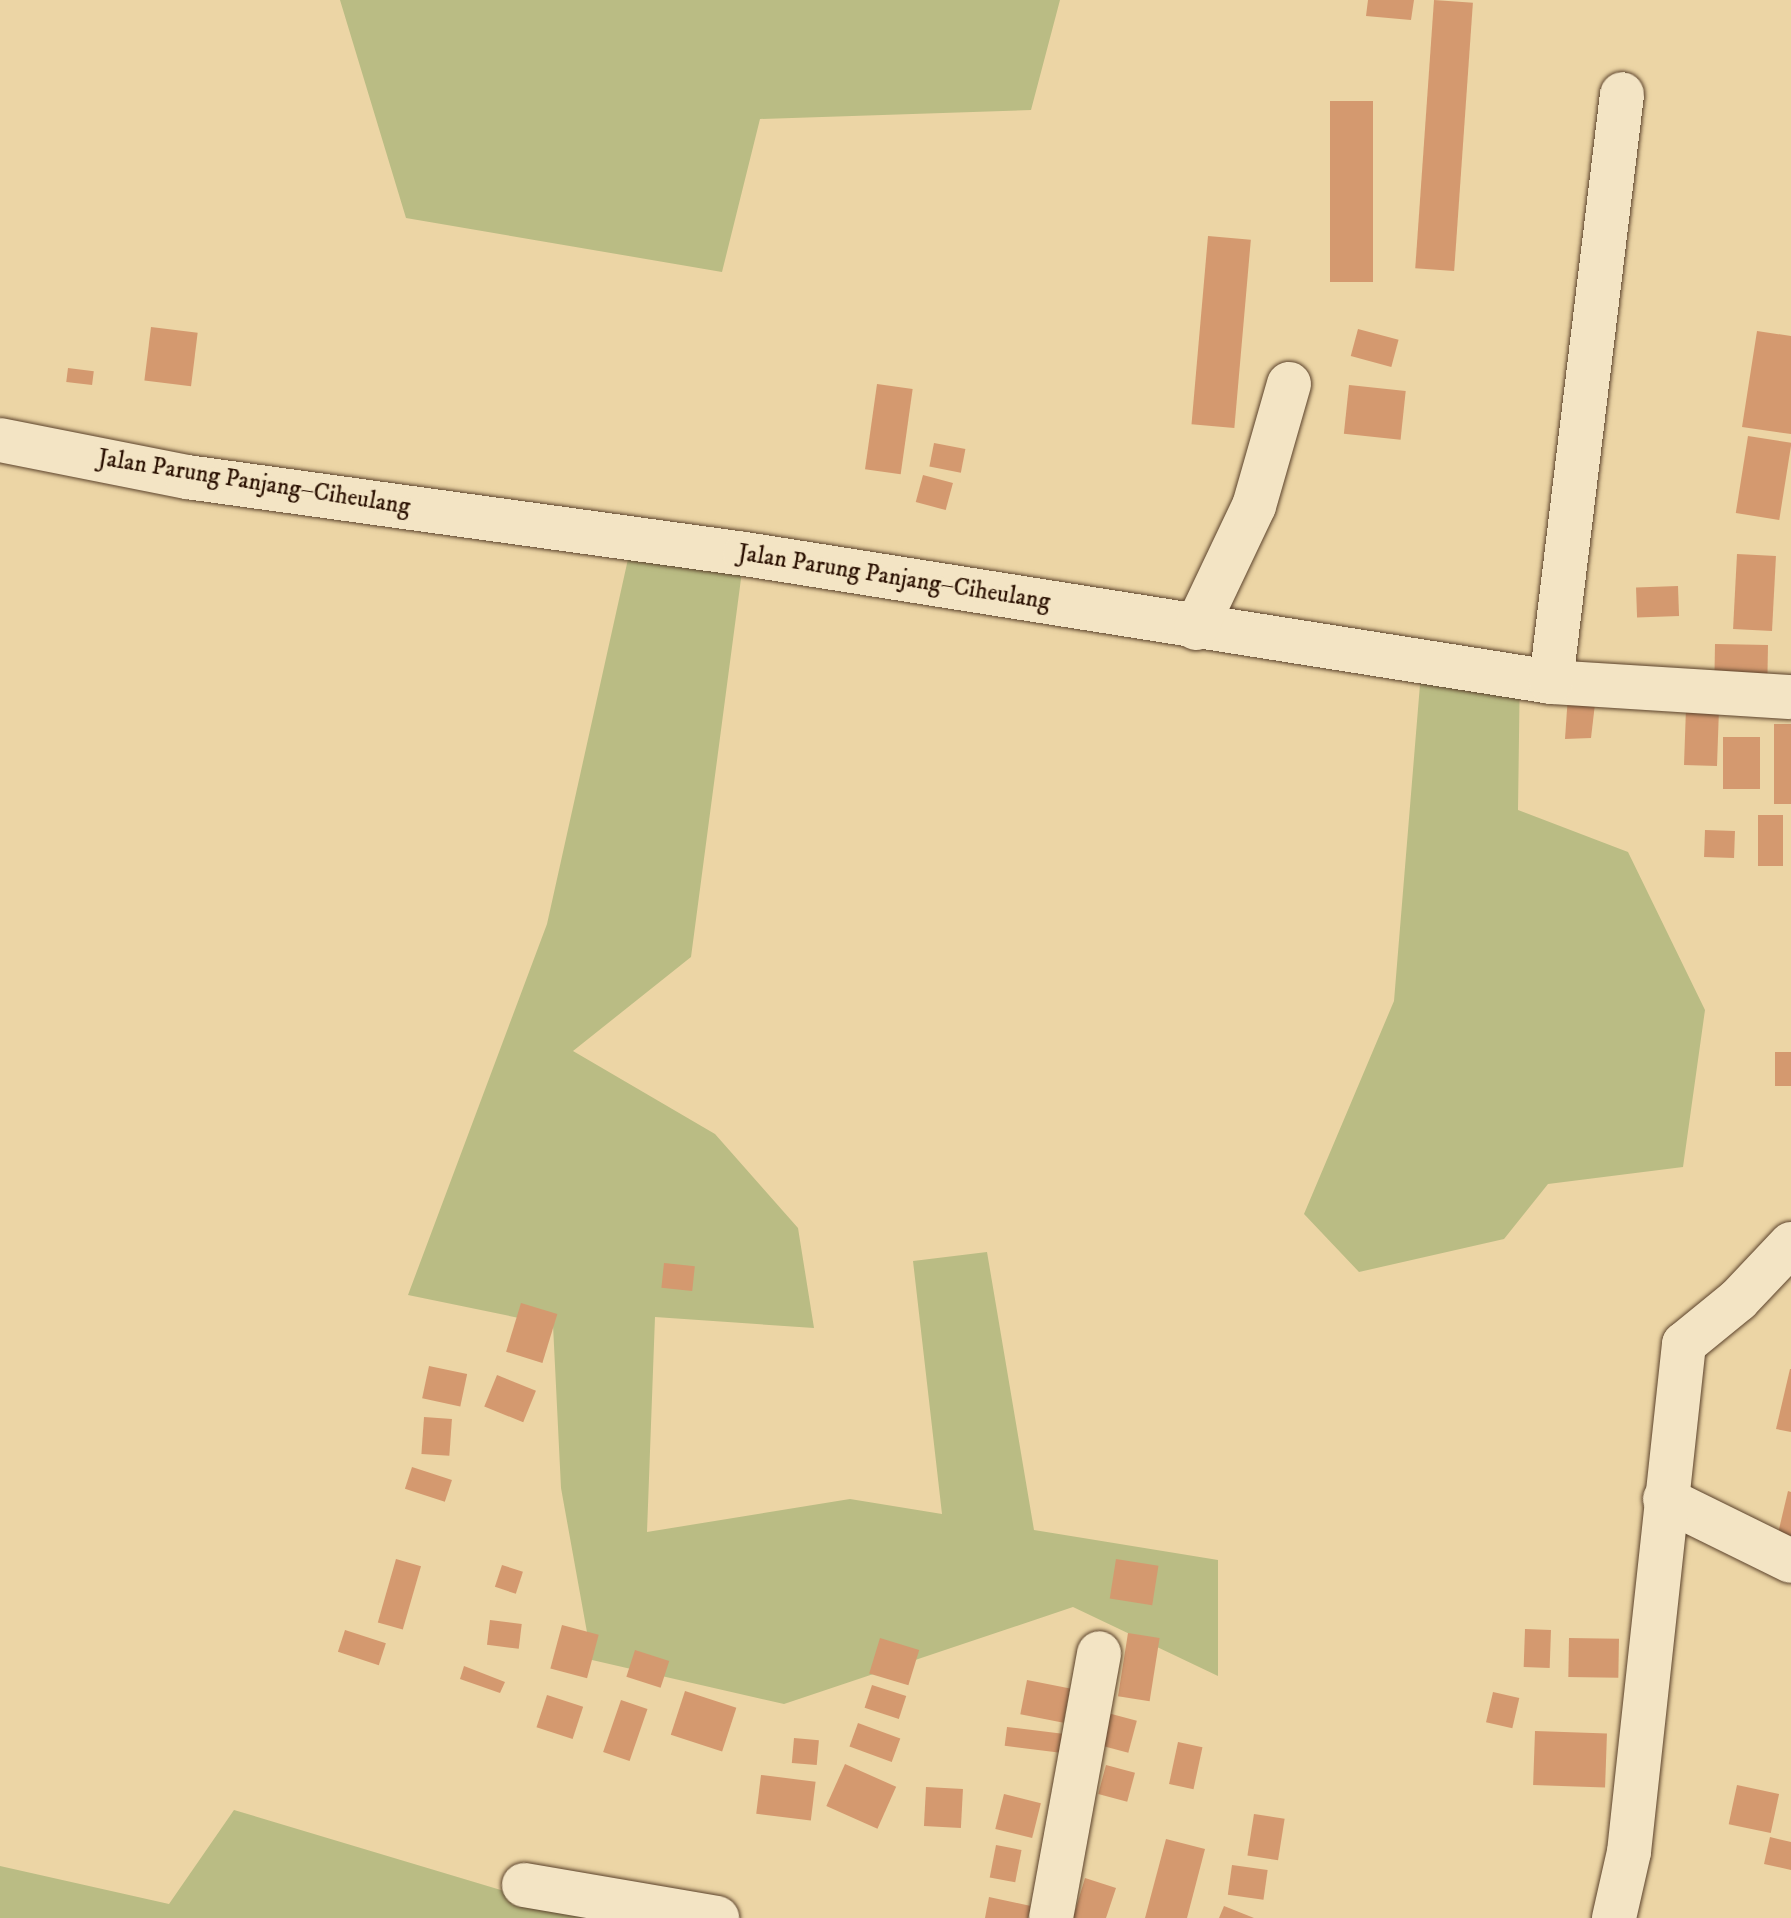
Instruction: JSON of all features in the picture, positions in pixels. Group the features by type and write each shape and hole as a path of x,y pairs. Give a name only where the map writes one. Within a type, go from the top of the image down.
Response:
{"street":[{"path":"1551,682 1622,94"},
{"path":"1196,628 1254,506 1289,384"},
{"name":"Jalan Parung Panjang–Ciheulang","path":"0,440 187,477 745,554 1551,682 1791,697"},
{"path":"1614,1918 1629,1852 1684,1344 1738,1300 1791,1244"},
{"path":"1665,1499 1791,1561"},
{"path":"1051,1918 1099,1653"},
{"path":"524,1885 717,1918"}],"green space":[{"path":"340,0 1060,0 1031,110 760,119 722,272 406,218"},
{"path":"636,523 746,541 691,957 573,1051 715,1134 798,1228 814,1328 655,1317 647,1532 850,1499 942,1514 913,1261 987,1252 1034,1530 1218,1560 1218,1676 1073,1607 784,1704 592,1660 561,1488 553,1325 408,1295 547,924"},
{"path":"1423,648 1520,663 1518,810 1628,852 1705,1010 1683,1167 1548,1184 1504,1239 1359,1272 1304,1214 1394,1001"},
{"path":"234,1810 594,1918 0,1918 0,1866 169,1904"}],"building":[{"path":"1368,0 1414,0 1411,20 1366,16"},
{"path":"1434,0 1473,3 1454,271 1415,268"},
{"path":"1330,101 1373,101 1373,282 1330,282"},
{"path":"1208,236 1251,240 1234,428 1192,424"},
{"path":"151,327 198,333 191,386 144,381"},
{"path":"1358,329 1399,340 1391,367 1351,356"},
{"path":"1757,331 1791,336 1791,434 1742,427"},
{"path":"68,368 94,371 92,385 66,382"},
{"path":"877,384 913,389 901,474 865,469"},
{"path":"1349,385 1406,391 1401,440 1344,434"},
{"path":"1748,436 1791,443 1779,520 1736,513"},
{"path":"934,443 965,449 961,473 929,467"},
{"path":"923,475 953,483 946,510 916,502"},
{"path":"1737,554 1776,556 1772,631 1733,629"},
{"path":"1678,586 1679,616 1637,617 1636,587"},
{"path":"1715,644 1768,645 1767,677 1714,676"},
{"path":"1568,695 1596,695 1591,738 1565,739"},
{"path":"1686,708 1719,709 1717,766 1684,765"},
{"path":"1774,724 1791,724 1791,804 1774,804"},
{"path":"1723,737 1760,737 1760,789 1723,789"},
{"path":"1758,815 1783,815 1783,866 1758,866"},
{"path":"1705,830 1735,831 1734,858 1704,857"},
{"path":"1775,1052 1791,1052 1791,1086 1775,1086"},
{"path":"664,1263 695,1266 692,1291 661,1288"},
{"path":"521,1303 557,1314 542,1363 506,1352"},
{"path":"429,1366 467,1374 460,1406 422,1398"},
{"path":"1791,1369 1791,1432 1776,1429"},
{"path":"497,1375 536,1391 523,1422 484,1407"},
{"path":"424,1417 452,1419 449,1456 421,1454"},
{"path":"412,1467 452,1480 445,1502 405,1489"},
{"path":"1788,1491 1791,1492 1791,1546 1776,1542"},
{"path":"396,1559 421,1566 403,1630 378,1622"},
{"path":"1116,1559 1158,1566 1152,1605 1110,1599"},
{"path":"502,1565 523,1572 516,1594 495,1587"},
{"path":"490,1620 522,1624 519,1649 487,1645"},
{"path":"562,1625 599,1635 587,1678 550,1668"},
{"path":"1525,1629 1551,1630 1550,1668 1524,1667"},
{"path":"345,1630 386,1643 379,1665 338,1652"},
{"path":"1128,1633 1160,1638 1150,1701 1118,1696"},
{"path":"880,1638 919,1650 908,1685 869,1673"},
{"path":"1569,1638 1619,1639 1618,1678 1568,1677"},
{"path":"635,1650 669,1661 661,1688 626,1677"},
{"path":"464,1666 505,1682 500,1693 460,1679"},
{"path":"1027,1680 1070,1688 1064,1723 1020,1714"},
{"path":"872,1685 906,1696 899,1719 865,1708"},
{"path":"685,1691 736,1708 722,1751 671,1735"},
{"path":"1493,1692 1519,1698 1512,1728 1486,1722"},
{"path":"547,1695 583,1707 573,1739 536,1727"},
{"path":"621,1700 647,1709 630,1761 603,1752"},
{"path":"1104,1712 1137,1721 1128,1753 1095,1744"},
{"path":"858,1723 900,1738 892,1762 849,1746"},
{"path":"1007,1727 1063,1734 1060,1753 1005,1746"},
{"path":"1535,1731 1607,1734 1605,1787 1533,1785"},
{"path":"794,1738 819,1740 817,1765 792,1763"},
{"path":"1178,1742 1202,1747 1194,1789 1169,1784"},
{"path":"845,1764 896,1787 877,1829 826,1806"},
{"path":"1106,1765 1135,1773 1127,1802 1098,1794"},
{"path":"761,1775 816,1782 811,1820 756,1814"},
{"path":"1737,1785 1779,1794 1771,1833 1729,1824"},
{"path":"926,1787 963,1789 961,1828 924,1826"},
{"path":"1004,1794 1041,1803 1032,1838 995,1829"},
{"path":"1254,1814 1285,1819 1278,1860 1247,1855"},
{"path":"1770,1837 1791,1842 1791,1870 1764,1864"},
{"path":"1166,1839 1205,1849 1187,1918 1145,1918"},
{"path":"996,1845 1022,1850 1015,1882 990,1877"},
{"path":"1232,1865 1268,1870 1263,1900 1228,1895"},
{"path":"1085,1878 1116,1888 1106,1918 1073,1918"},
{"path":"989,1897 1031,1906 1028,1918 985,1918"},
{"path":"1224,1906 1254,1918 1219,1918"}]}
